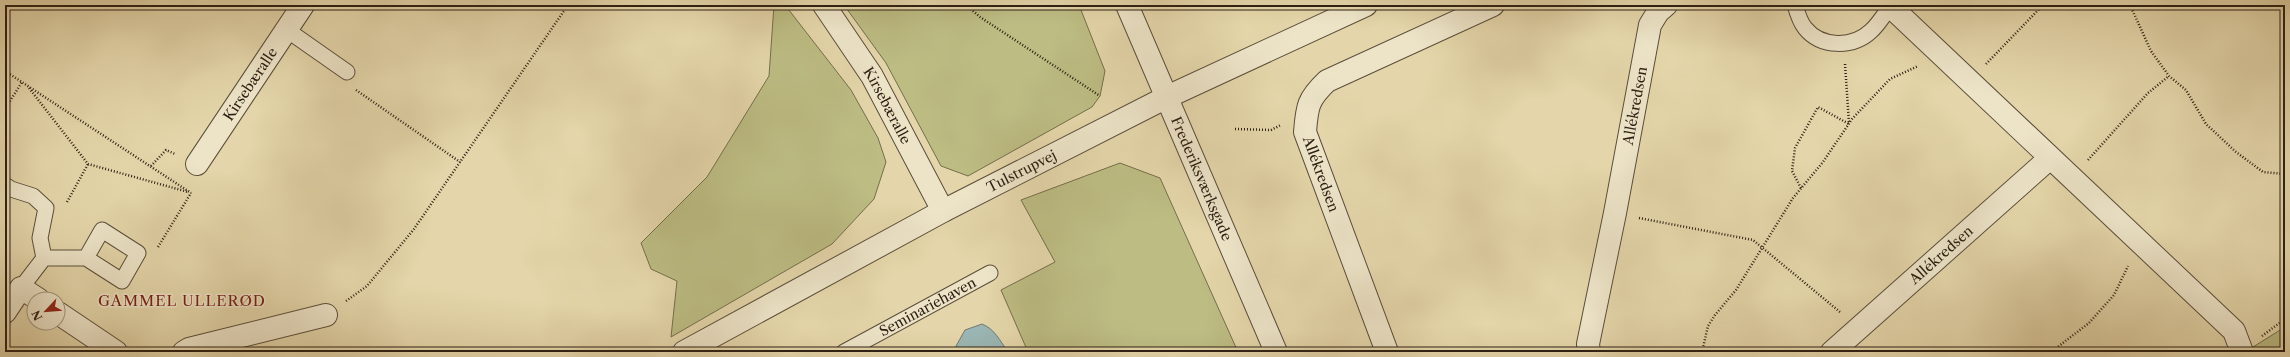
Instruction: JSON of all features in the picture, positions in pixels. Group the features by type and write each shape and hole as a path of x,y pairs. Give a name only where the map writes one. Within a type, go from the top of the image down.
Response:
{"street":[{"name":"Kirsebæralle","path":"197,164 303,5"},
{"name":"Kirsebæralle","path":"824,5 872,76 943,211"},
{"name":"Frederiksværksgade","path":"1127,5 1276,352"},
{"name":"Tulstrupvej","path":"684,352 943,211 1167,97 1366,5"},
{"name":"Allékredsen","path":"1387,352 1306,132 1307,109 1313,95 1327,81 1493,5"},
{"name":"Allékredsen","path":"1589,352 1588,344 1615,213 1650,25 1658,12 1666,5"},
{"path":"1890,6 2234,331 2242,352"},
{"name":"Allékredsen","path":"1832,352 2050,158"},
{"path":"5,312 26,295"},
{"path":"184,352 189,349 326,315"},
{"path":"66,318 116,352"}],"lane":[{"path":"1794,5 1804,28 1819,40 1837,44 1856,41 1871,31 1890,6"},
{"path":"287,30 347,72"},
{"path":"7,190 33,196 46,208 40,238 44,258 30,291"},
{"path":"44,258 86,258 122,280 138,253 102,230 86,258"},
{"name":"Seminariehaven","path":"844,352 990,273"}],"path":[{"path":"326,315 367,286 414,229 568,5"},
{"path":"966,5 980,17 1100,96"},
{"path":"1971,83 1994,55 2043,5"},
{"path":"2130,5 2151,51 2169,76 2186,90 2206,124 2236,152 2263,172 2285,174"},
{"path":"1842,43 1847,74 1849,124"},
{"path":"1702,352 1708,326 1715,315 1736,290 1801,188 1823,162 1849,124 1890,79 1941,54"},
{"path":"5,71 191,193"},
{"path":"347,72 344,83 460,162"},
{"path":"2071,178 2124,122 2148,93 2169,76"},
{"path":"5,109 22,82"},
{"path":"27,86 88,164 191,193"},
{"path":"1801,188 1792,171 1795,148 1818,107 1849,124"},
{"path":"1235,129 1271,130 1291,121 1306,121"},
{"path":"46,208 64,205 88,164"},
{"path":"138,253 158,248 191,193"},
{"path":"1615,213 1753,240 1860,328"},
{"path":"2051,352 2089,324 2114,295 2140,243"}],"green space":[{"path":"774,5 785,5 851,90 878,138 886,162 874,199 832,244 671,337 677,281 651,269 641,243 707,177 769,76"},
{"path":"844,5 1079,5 1105,71 1100,96 1092,107 968,176 941,166 886,63"},
{"path":"1120,163 1160,178 1238,352 1028,352 1001,290 1055,262 1021,200"},
{"path":"2285,327 2285,352 2254,352 2253,347"}],"water":[{"path":"982,324 994,332 1008,352 957,352 956,346 965,330"}],"district":[{"name":"GAMMEL ULLERØD","path":"182,300"}]}
